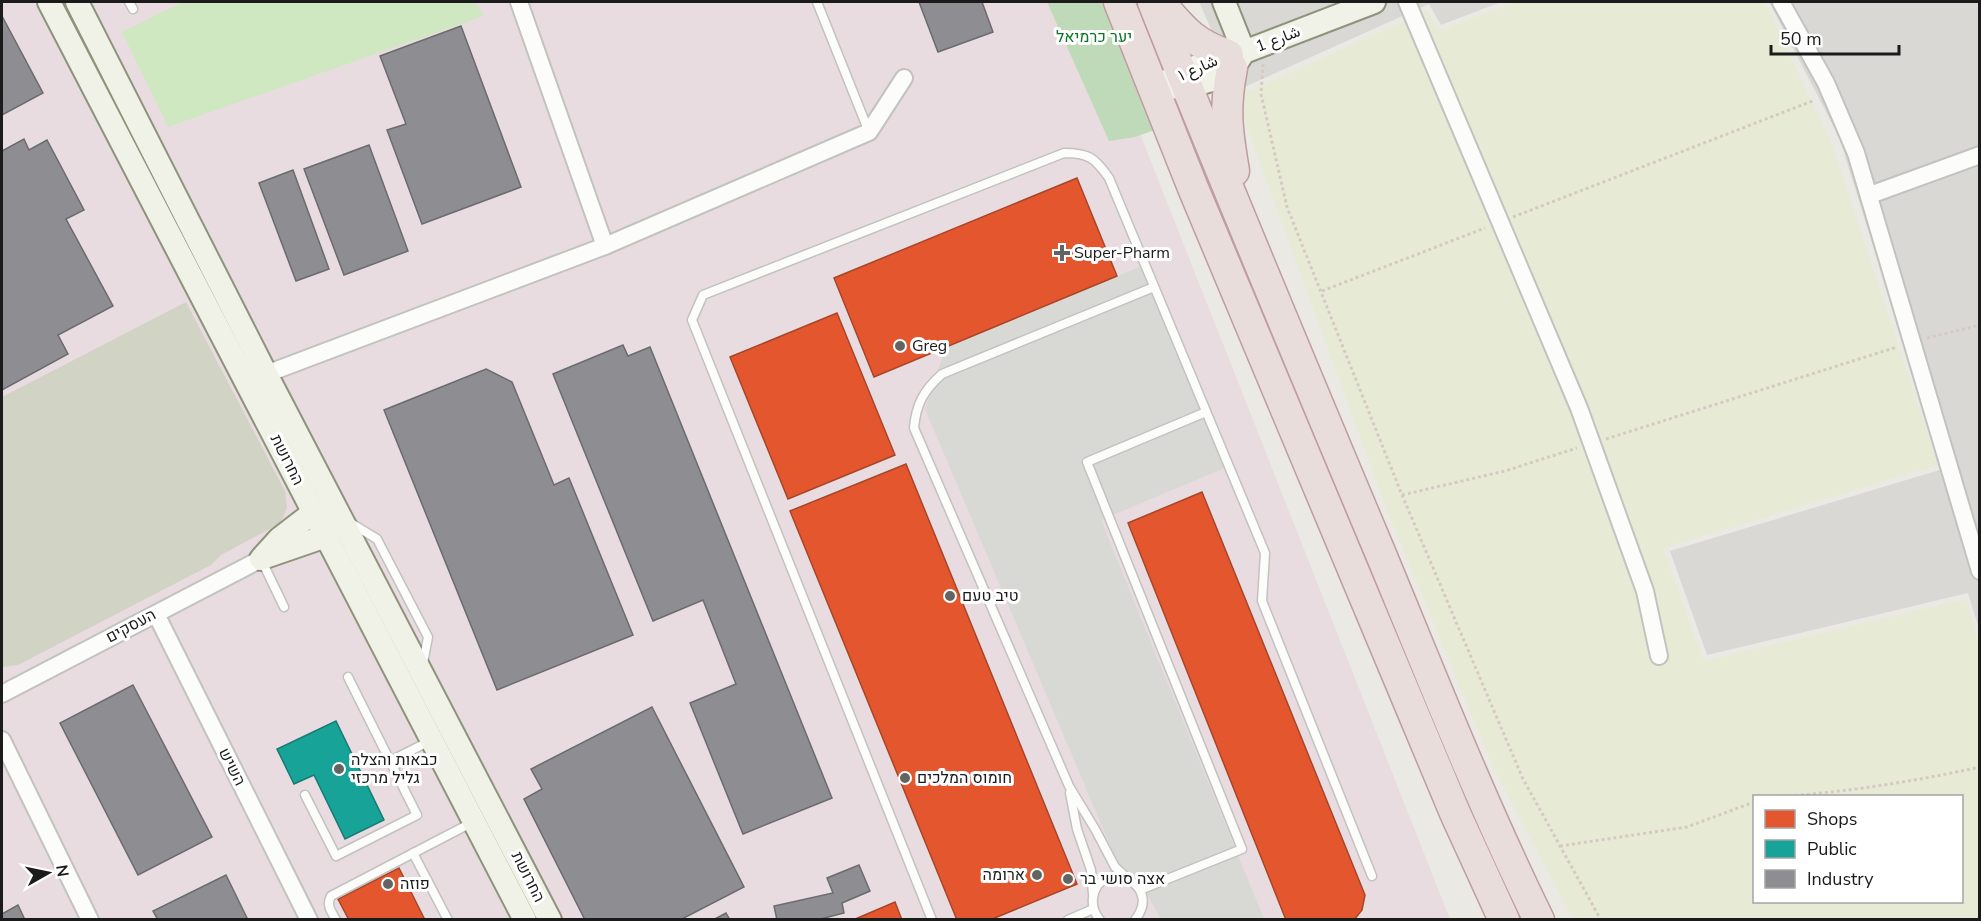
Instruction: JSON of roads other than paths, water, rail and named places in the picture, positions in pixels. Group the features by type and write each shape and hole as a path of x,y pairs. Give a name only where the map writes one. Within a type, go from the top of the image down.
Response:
{"highway":[{"path":"1119,2 1280,397 1450,802 1504,920"},
{"path":"1153,2 1244,227 1479,790 1539,920"},
{"path":"1159,2 1183,30 1197,42 1242,55 1226,108 1227,134 1244,227"},
{"path":"1482,874 1486,920"}],"street":[{"name":"החרושת","path":"49,2 326,536 550,920"},
{"name":"החרושת","path":"77,2 421,673 438,728 474,822 524,919"},
{"path":"519,2 605,246"},
{"path":"1224,2 1242,55"},
{"name":"شارع 1","path":"1154,89 1184,80 1212,79 1242,55 1374,2"},
{"path":"1407,2 1574,397 1645,591 1659,656"},
{"path":"1781,2 1831,93 1852,143 1870,195 1980,571"},
{"path":"266,374 605,246 869,132 904,78"},
{"path":"1870,195 1980,155"},
{"path":"314,512 340,517 326,536 261,559 279,539 314,512"},
{"name":"העסקים","path":"2,694 261,559"},
{"name":"השיש","path":"156,614 309,920"},
{"path":"2,740 90,920"}],"lane":[{"path":"817,2 869,132"},
{"path":"932,920 692,320 703,295 1064,153 1080,153 1097,162 1108,178 1265,554 1262,601 1372,876"},
{"path":"1139,918 1143,903 1140,890 1115,867 1068,786 914,428 915,413 920,400 929,386 942,374 1154,287"},
{"path":"1140,890 1242,849 1087,462 1206,412"},
{"path":"261,559 284,607"},
{"path":"305,795 336,856 417,815 348,677"},
{"path":"390,761 438,728"},
{"path":"1068,786 1077,829 1091,870 1093,909 1100,920"},
{"path":"336,920 328,901 331,896 474,822"},
{"path":"413,853 448,920"},
{"path":"1093,894 1098,885 1109,878 1118,876 1127,878"},
{"path":"1068,920 1093,909"}],"place":[{"name":"Super-Pharm","path":"1062,253"},
{"name":"Greg","path":"900,346"},
{"name":"טיב טעם","path":"950,596"},
{"name":"כבאות והצלה גליל מרכזי","path":"339,769"},
{"name":"חומוס המלכים","path":"905,778"},
{"name":"ארומה","path":"1037,875"},
{"name":"אצה סושי בר","path":"1068,879"},
{"name":"פוזה","path":"388,884"}],"park label":[{"name":"יער כרמיאל","path":"1094,37"}]}
